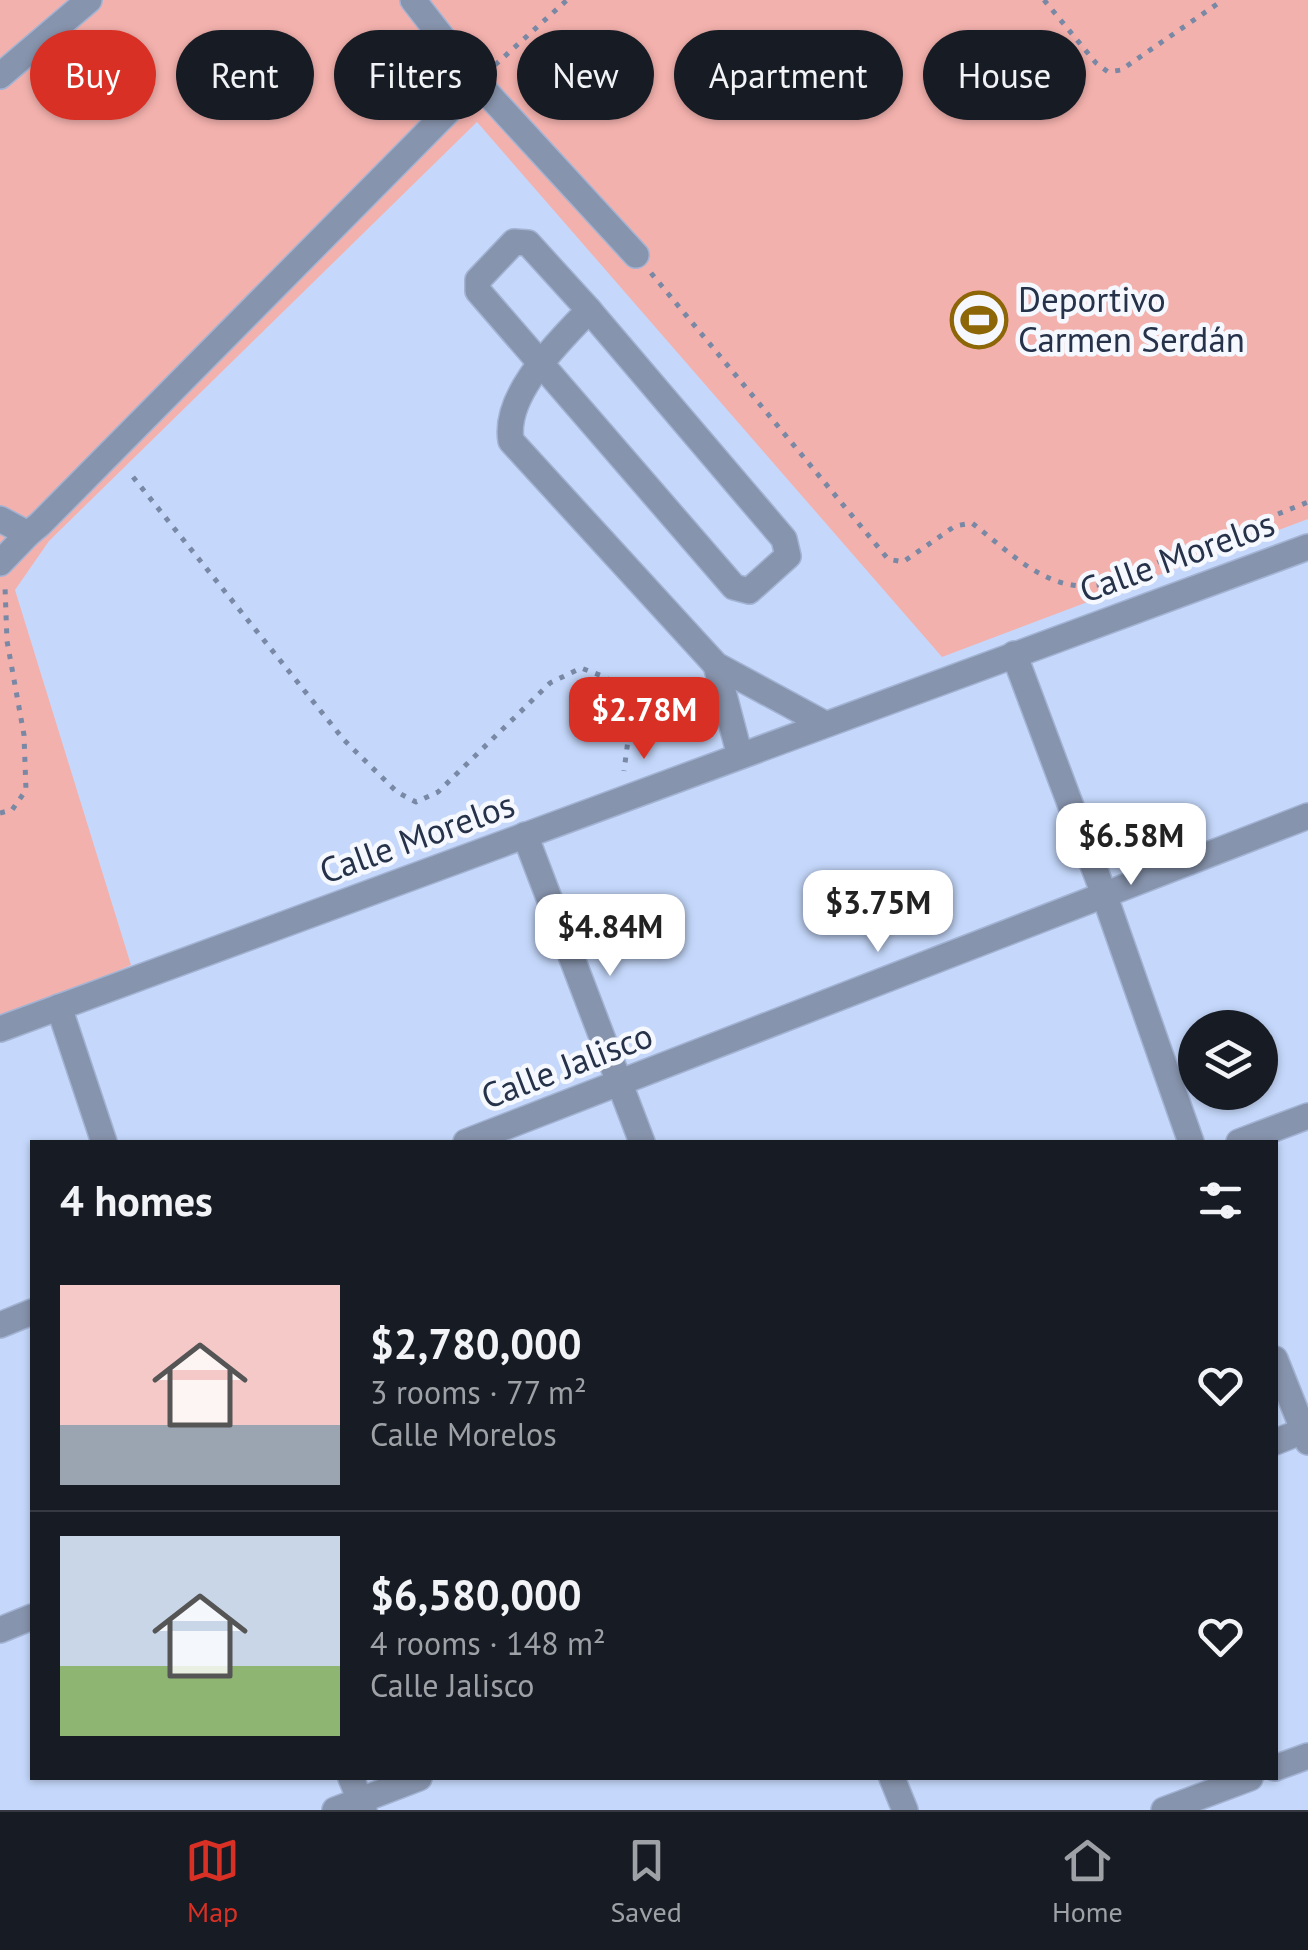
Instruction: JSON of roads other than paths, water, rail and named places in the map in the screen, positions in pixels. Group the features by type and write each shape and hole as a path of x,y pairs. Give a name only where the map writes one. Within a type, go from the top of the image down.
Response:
{"street":[{"path":"0,76 89,0"},
{"path":"413,0 436,30"},
{"path":"497,105 636,256"},
{"path":"2,569 28,534 438,120"},
{"path":"514,242 528,243 589,310 784,540 788,556 749,591 734,587 478,291 478,280 514,242"},
{"path":"589,310 539,363 508,423 511,441 716,666 825,724"},
{"path":"0,519 28,534"},
{"name":"Calle Morelos","path":"0,1029 1308,546"},
{"path":"1014,654 1190,1140"},
{"path":"716,666 740,756"},
{"name":"Calle Jalisco","path":"471,1140 1308,816"},
{"path":"525,835 641,1140"},
{"path":"59,1008 103,1140"},
{"path":"1244,1140 1308,1116"},
{"path":"0,1324 30,1313"},
{"path":"1278,1365 1306,1434 1278,1441"},
{"path":"0,1630 30,1618"},
{"path":"1278,1767 1308,1756"},
{"path":"335,1810 358,1796 412,1780"},
{"path":"893,1780 905,1810"},
{"path":"1164,1810 1245,1780"}],"place":[{"name":"Deportivo Carmen Serdán","path":"979,320"}]}
